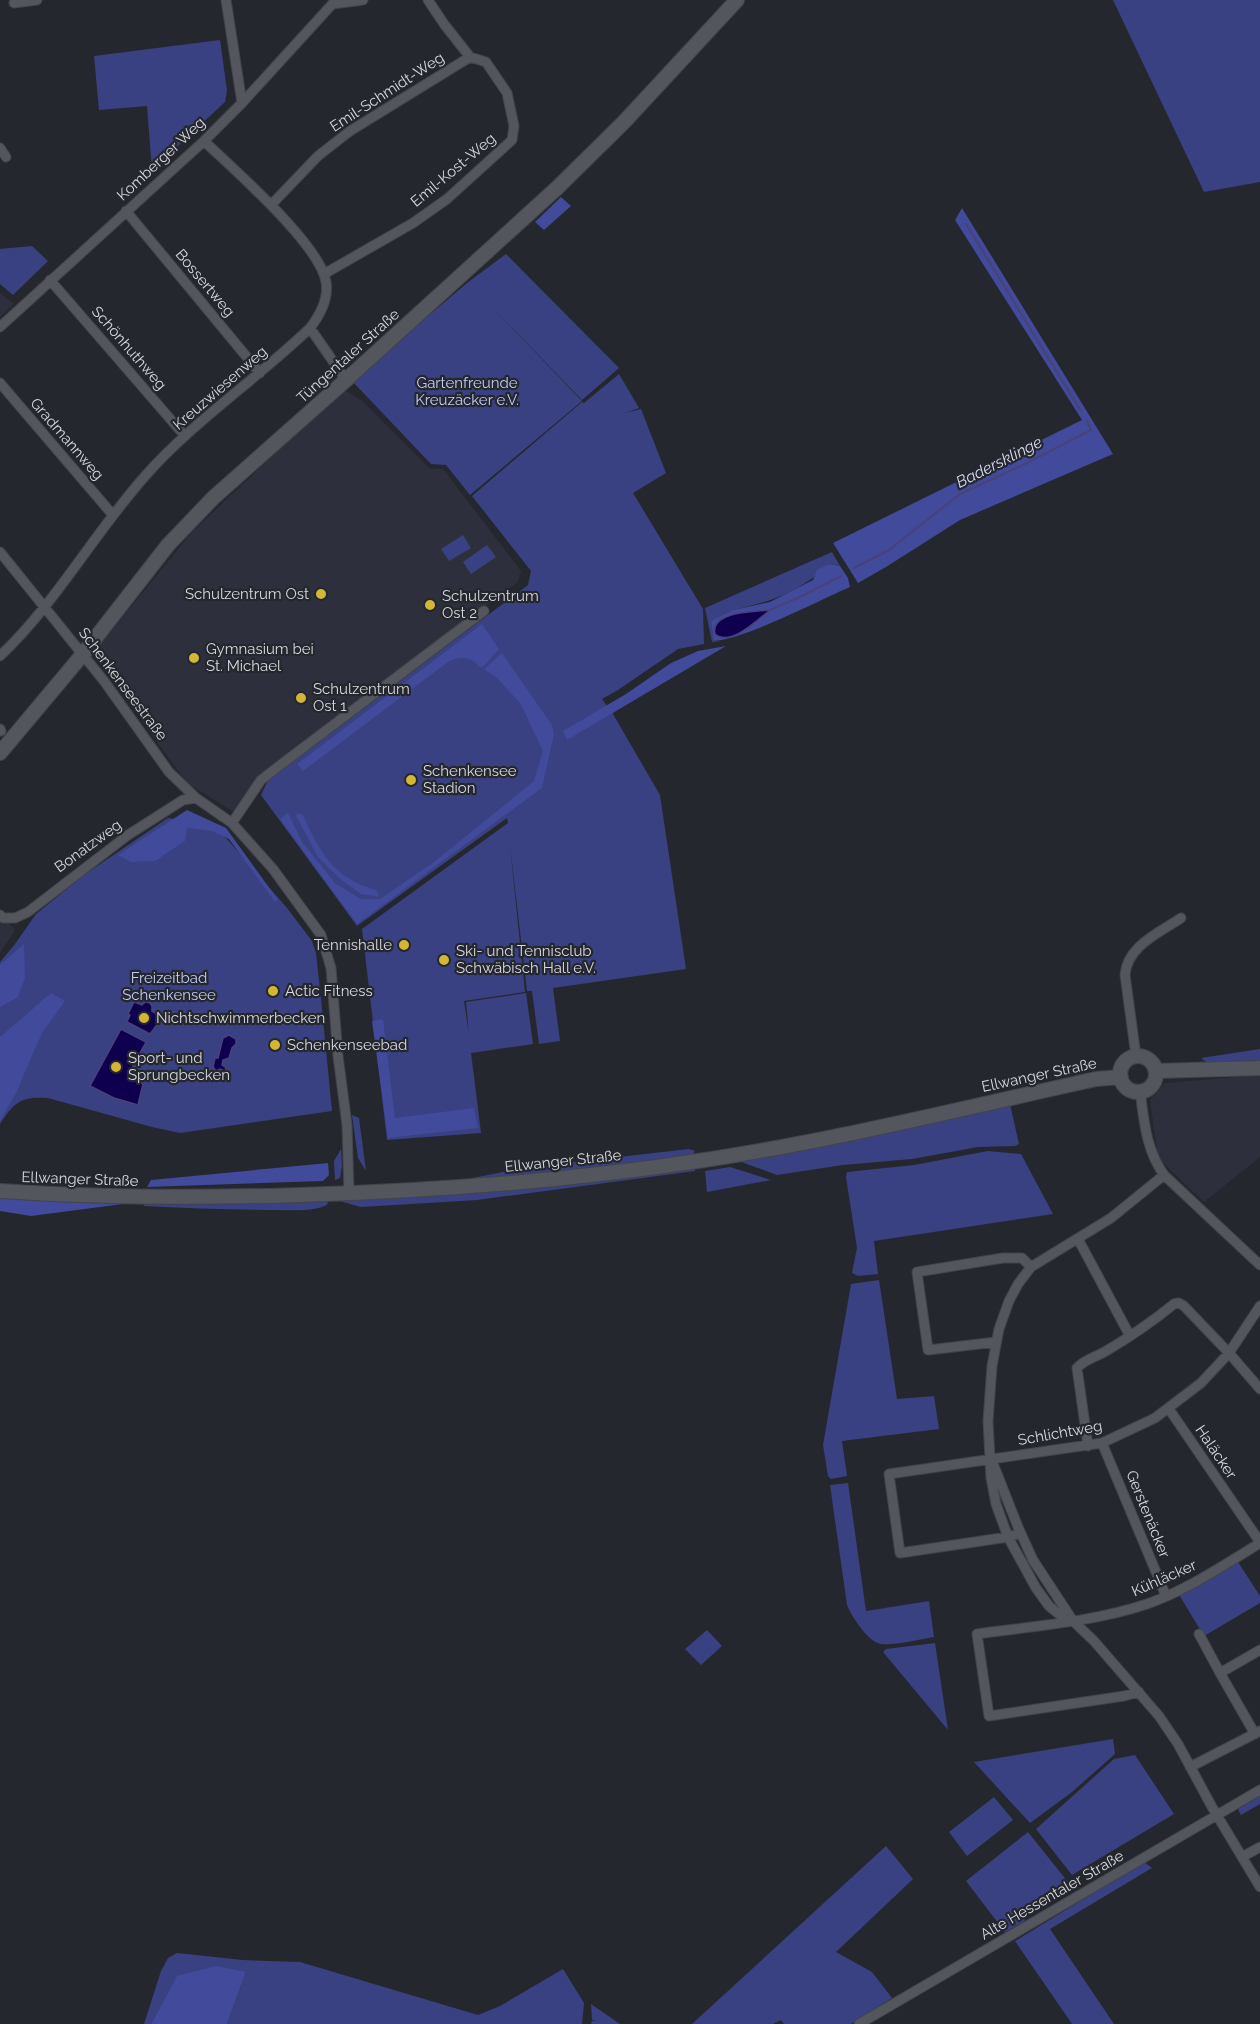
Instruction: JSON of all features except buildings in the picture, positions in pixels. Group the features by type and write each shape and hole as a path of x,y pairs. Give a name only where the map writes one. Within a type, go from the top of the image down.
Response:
{"main road":[{"name":"Tüngentaler Straße","path":"0,753 83,654 168,545 190,521 557,188 624,122 737,0"},
{"path":"1136,1056 1147,1058 1156,1071 1154,1083 1140,1091 1134,1091 1125,1086 1121,1077 1126,1061 1136,1056"},
{"path":"1156,1071 1260,1068"},
{"name":"Ellwanger Straße","path":"0,1191 136,1198 349,1193 545,1181 698,1161 848,1134 1096,1079 1121,1077"}],"street":[{"path":"14,3 37,0"},
{"path":"226,0 242,103"},
{"name":"Komberger Weg","path":"0,327 204,141 334,2 363,0"},
{"name":"Emil-Schmidt-Weg","path":"271,205 318,156 350,130 470,57 428,0"},
{"name":"Emil-Kost-Weg","path":"324,274 413,223 447,199 512,140 513,113 507,93 486,62 470,57"},
{"name":"Kreuzwiesenweg","path":"1,654 44,609 112,514 147,473 185,436 310,328 327,298 324,274 311,251 271,205 204,141"},
{"path":"0,148 6,157"},
{"name":"Bossertweg","path":"126,211 260,373"},
{"name":"Schönhuthweg","path":"50,280 185,436"},
{"path":"310,328 346,380"},
{"name":"Gradmannweg","path":"0,383 112,514"},
{"name":"Schenkenseestraße","path":"0,554 83,654 170,772 196,798 232,823 278,876 321,935 331,968 338,1056 347,1125 349,1193"},
{"path":"232,823 261,780 484,611"},
{"name":"Bonatzweg","path":"0,915 3,918 15,918 27,912 128,835 183,800 196,798"},
{"path":"1136,1056 1125,975 1126,965 1134,951 1181,918"},
{"path":"1140,1091 1149,1148 1157,1166 1260,1265"},
{"path":"1073,1621 1060,1615 1049,1606 1022,1565 1008,1537 996,1503 991,1478 988,1421 996,1342 1009,1301 1031,1267 1111,1218 1164,1175"},
{"path":"1078,1239 1130,1336"},
{"path":"996,1342 928,1350 917,1272 1004,1258 1022,1258 1031,1267"},
{"path":"1088,1446 1077,1368 1082,1362 1105,1352 1130,1336 1174,1304 1179,1303 1184,1306 1260,1389"},
{"name":"Schlichtweg","path":"1008,1537 900,1553 889,1474 1102,1443 1155,1418 1201,1383 1229,1353 1260,1306"},
{"name":"Haläcker","path":"1169,1409 1260,1543"},
{"name":"Gerstenäcker","path":"1102,1443 1166,1596"},
{"path":"991,1460 1033,1560 1073,1621 1139,1692 1178,1744 1260,1887"},
{"path":"1008,1537 1020,1533"},
{"name":"Kühläcker","path":"1139,1692 989,1716 976,1634 1073,1621 1130,1609 1166,1596 1260,1543"},
{"path":"1190,1767 1258,1732 1220,1673 1199,1634"},
{"path":"1220,1673 1260,1650"},
{"name":"Alte Hessentaler Straße","path":"859,2024 1260,1790"},
{"path":"1242,1857 1260,1847"}],"shaded area":[{"path":"561,197 571,206 544,230 535,222"},
{"path":"962,208 1113,454 960,520 858,583 833,543 1082,420 955,220"},
{"path":"0,293 14,304 0,317"},
{"name":"Schulzentrum Ost","path":"343,389 362,401 430,469 443,469 521,571 518,582 275,766 259,781 234,812 187,783 93,653 192,532"},
{"path":"829,564 840,566 848,578 850,587 741,635 714,640 711,621 734,610 770,602 813,580 817,570"},
{"path":"770,610 736,635 721,637 715,634 715,626 726,617 744,612"},
{"path":"482,624 499,649 483,667 466,658 448,662 303,771 297,764"},
{"path":"726,646 567,740 563,731 626,694 671,663 698,651"},
{"path":"502,653 552,725 554,734 542,788 357,924 280,819 288,813 302,842 336,884 361,899 380,899 434,862 534,781 543,751 520,703 497,678 484,669"},
{"path":"187,810 226,828 278,900 275,902 229,839 212,831 187,828 185,841 155,861 131,862 118,855"},
{"path":"298,813 303,815 322,852 330,862 349,879 376,890 380,897 361,894 340,879 318,857 296,816"},
{"path":"0,915 15,930 0,953"},
{"path":"24,944 25,978 18,997 0,1007 0,965"},
{"path":"51,993 65,1001 42,1033 16,1093 0,1121 0,1037"},
{"name":"Nichtschwimmerbecken","path":"134,1002 142,1005 145,1002 150,1003 152,1011 160,1016 159,1022 150,1034 127,1022"},
{"path":"383,1019 395,1118 474,1108 478,1128 388,1138 372,1021"},
{"name":"Sport- und Sprungbecken","path":"121,1029 146,1042 128,1075 143,1084 138,1105 114,1098 90,1086"},
{"path":"229,1035 236,1039 236,1044 229,1058 223,1060 222,1065 226,1068 225,1071 220,1069 216,1071 213,1067 215,1058 218,1058 223,1038"},
{"path":"1260,1075 1260,1157 1204,1202 1158,1158 1150,1100 1165,1083"},
{"path":"328,1163 329,1175 323,1181 147,1187 151,1180"},
{"path":"0,1198 123,1204 31,1216 0,1211"},
{"path":"216,1966 246,1972 227,2024 151,2024 177,1976"}],"green space":[{"path":"1113,0 1260,0 1260,182 1204,192"},
{"path":"220,40 227,90 225,102 152,170 147,106 99,110 94,56"},
{"path":"32,246 48,261 13,295 0,284 0,249"},
{"name":"Gartenfreunde Kreuzäcker e.V.","path":"506,254 619,368 582,400 489,304 582,401 470,495 446,465 431,464 352,381 467,283"},
{"path":"619,374 639,408 625,413 641,409 666,473 633,493 703,609 704,644 678,649 602,699 660,795 686,969 553,988 560,1041 539,1044 532,991 527,991 510,846 525,992 464,1001 469,1035 466,1002 526,993 533,1044 471,1053 481,1133 387,1140 362,929 508,823 507,818 357,926 261,795 268,780 528,585 531,571 472,496 582,402 584,403"},
{"path":"463,535 471,548 449,561 441,549"},
{"path":"487,545 496,557 471,574 463,562"},
{"path":"832,552 840,566 829,564 807,582 785,594 734,610 714,640 722,641 712,642 705,608"},
{"name":"Freizeitbad Schenkensee","path":"168,818 212,827 227,839 287,908 312,941 316,953 332,1111 180,1133 48,1098 31,1098 14,1106 0,1124 0,962 36,914 84,875"},
{"path":"1260,1049 1260,1060 1208,1063 1201,1058"},
{"path":"1010,1104 1019,1144 1015,1146 978,1147 912,1159 843,1165 777,1175 736,1160"},
{"path":"352,1115 359,1118 366,1171 358,1158"},
{"path":"341,1149 340,1178 335,1180 334,1161"},
{"path":"689,1149 695,1151 692,1156 583,1171 478,1181 462,1180 530,1167"},
{"path":"988,1151 1021,1154 1053,1214 874,1241 878,1274 858,1276 852,1273 857,1248 847,1172 914,1165"},
{"path":"730,1167 771,1180 707,1192 705,1171"},
{"path":"695,1168 695,1171 477,1200 361,1207 340,1201 463,1193"},
{"path":"328,1202 327,1205 315,1209 303,1210 143,1206 146,1203"},
{"path":"879,1280 897,1399 934,1396 939,1429 842,1441 847,1476 831,1479 828,1476 823,1445 851,1284"},
{"path":"848,1483 866,1611 929,1601 934,1637 881,1644 866,1634 853,1616 847,1605 830,1485"},
{"path":"1238,1562 1260,1596 1260,1603 1204,1636 1178,1593"},
{"path":"707,1630 722,1646 701,1665 685,1649"},
{"path":"935,1643 948,1730 883,1652 886,1649"},
{"path":"1113,1739 1115,1754 1072,1792 1030,1823 974,1762"},
{"path":"1135,1755 1174,1814 1072,1875 1036,1829 1114,1759"},
{"path":"1260,1796 1260,1804 1241,1815 1238,1809"},
{"path":"994,1797 1013,1820 967,1856 949,1832"},
{"path":"1028,1832 1072,1887 1023,1916 1025,1921 1005,1932 966,1881"},
{"path":"886,1846 913,1879 836,1952 872,1972 892,1998 851,2024 784,2024 781,2020 773,2024 692,2024"},
{"path":"1144,1862 1152,1868 1050,1929 1114,2024 1072,2024 1015,1941"},
{"path":"177,1953 243,1960 300,1962 478,2015 500,2006 563,1969 584,2003 582,2024 227,2024 246,1972 177,1977 151,2024 144,2024 161,1971 168,1958"},
{"path":"591,2004 620,2024 591,2024 596,2020 592,2020"}],"waterway":[{"name":"Badersklinge","path":"966,224 1081,411"},
{"name":"Badersklinge","path":"854,568 889,550 960,494 1091,430 1087,421"},
{"name":"Badersklinge","path":"770,610 841,576"}],"place":[{"name":"Schulzentrum Ost","path":"321,594"},
{"name":"Schulzentrum Ost 2","path":"430,605"},
{"name":"Gymnasium bei St. Michael","path":"194,658"},
{"name":"Schulzentrum Ost 1","path":"301,698"},
{"name":"Schenkensee Stadion","path":"411,780"},
{"name":"Tennishalle","path":"404,945"},
{"name":"Ski- und Tennisclub Schwäbisch Hall e.V.","path":"444,960"},
{"name":"Actic Fitness","path":"273,991"},
{"name":"Nichtschwimmerbecken","path":"144,1018"},
{"name":"Schenkenseebad","path":"275,1045"},
{"name":"Sport- und Sprungbecken","path":"116,1067"}]}
